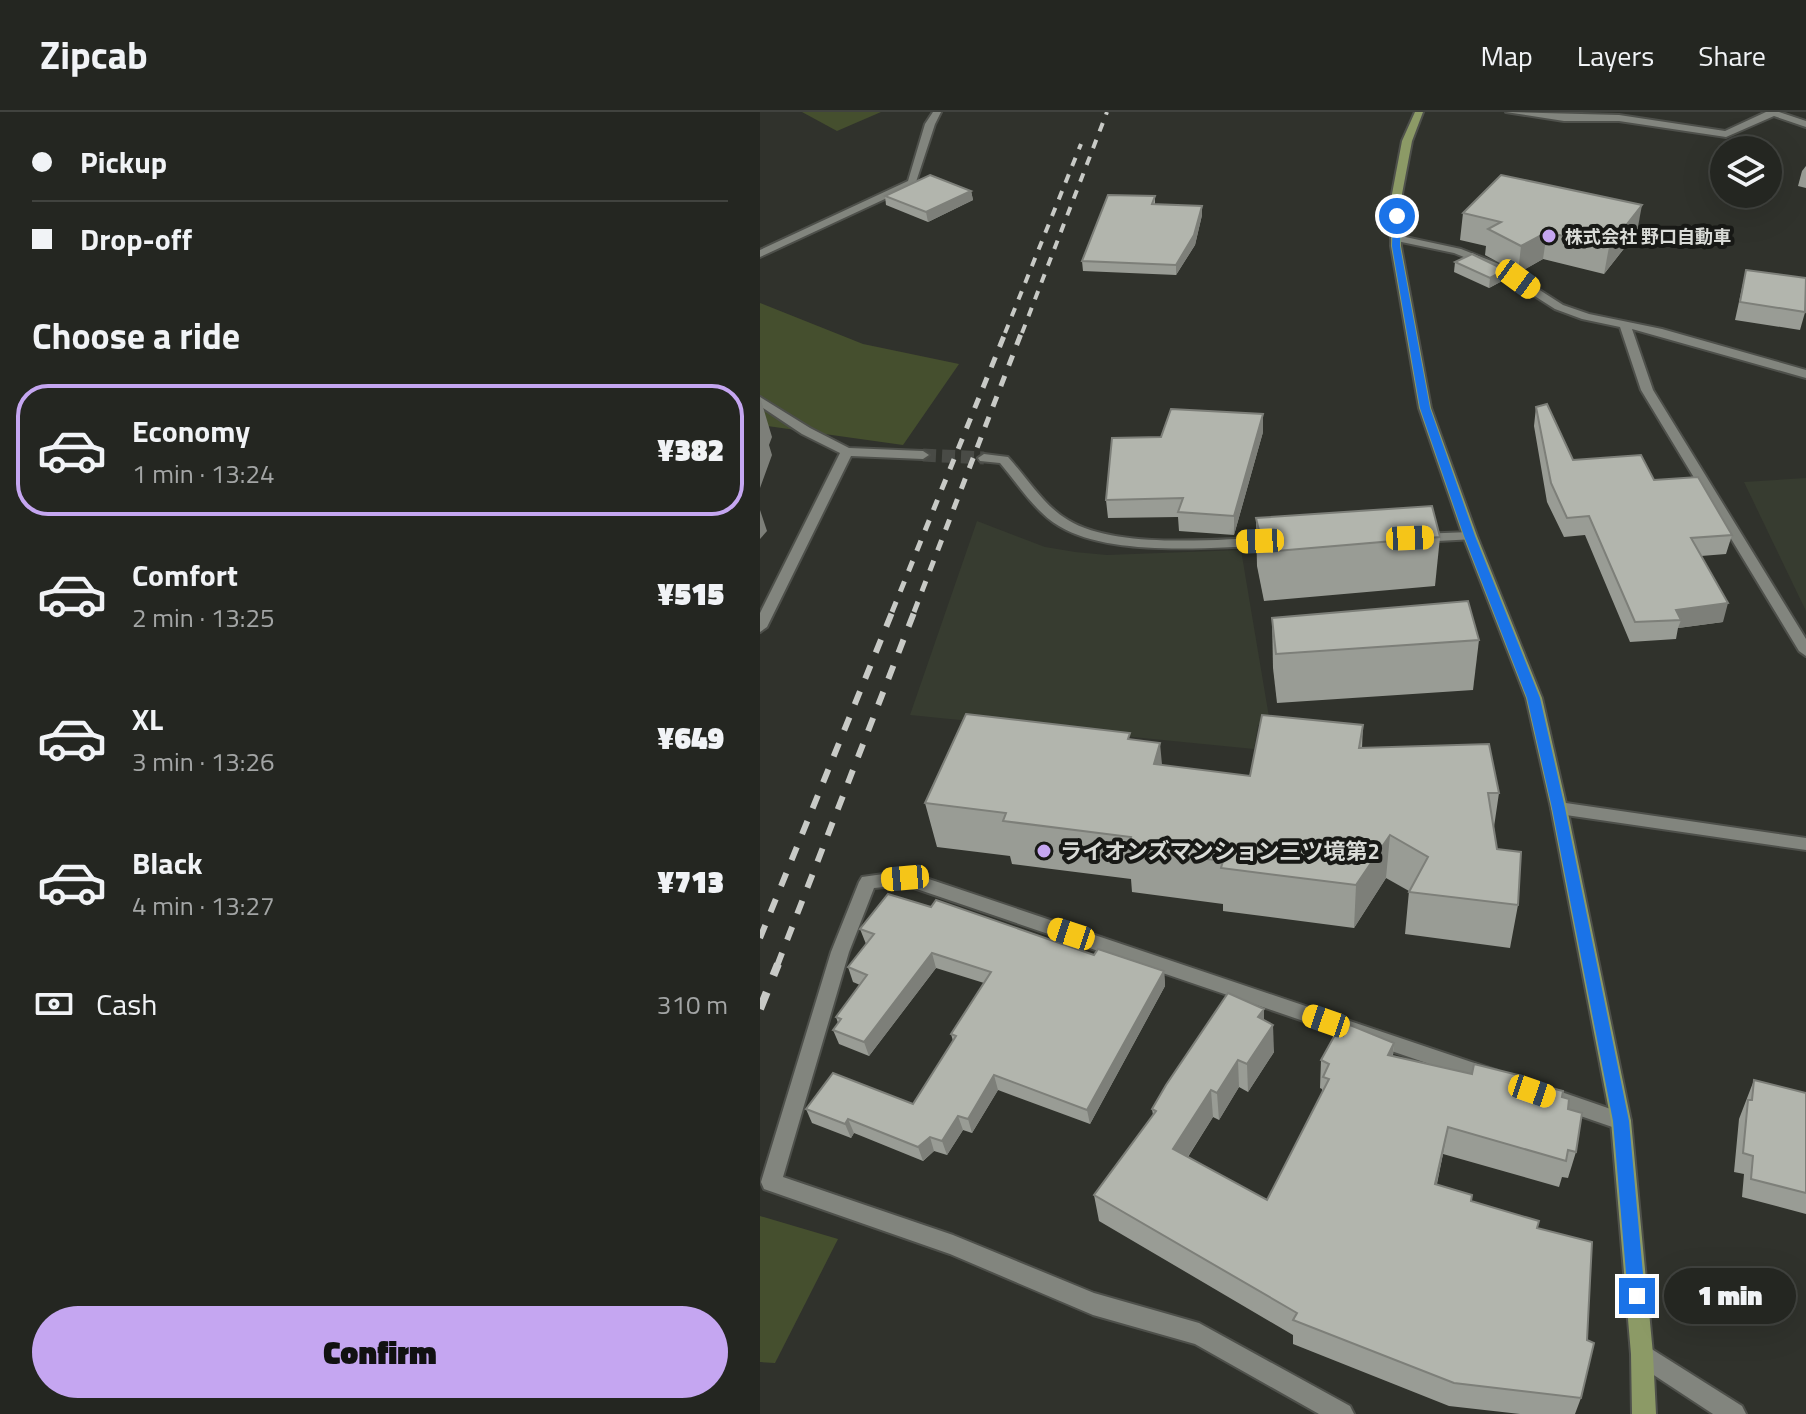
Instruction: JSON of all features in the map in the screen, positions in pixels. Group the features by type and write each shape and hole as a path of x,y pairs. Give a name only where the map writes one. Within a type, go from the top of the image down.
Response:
{"street":[{"path":"760,254 912,183 930,124 937,112"},
{"path":"1419,112 1404,155 1397,194 1396,238 1425,408 1470,536 1534,698 1559,808 1621,1121 1642,1354 1644,1414"},
{"path":"1510,112 1564,118 1619,118 1726,134 1772,113 1806,124"},
{"path":"1396,238 1457,251 1495,266 1559,307 1658,331 1806,374"},
{"path":"1625,325 1647,390 1806,651"},
{"path":"760,401 806,431 847,452 923,455"},
{"path":"760,627 847,452"},
{"path":"984,458 1004,460 1063,524 1109,540 1171,543 1296,540"},
{"path":"1407,538 1470,536"},
{"path":"1559,808 1806,844"},
{"path":"1342,1414 1199,1334 1093,1304 953,1245 771,1182 840,952 868,882 905,878 1503,1081"},
{"path":"1532,1091 1621,1121"},
{"path":"1642,1354 1734,1414"}],"shaded area":[{"path":"1806,478 1806,611 1744,482"},
{"path":"977,521 1045,547 1075,552 1107,555 1241,550 1270,723 1258,725 1254,749 910,715"}],"green space":[{"path":"802,112 881,112 837,131"},
{"path":"760,303 863,344 959,364 903,445 760,425"},
{"path":"760,1216 838,1239 775,1363 760,1362"}],"building":[{"path":"930,175 971,191 926,212 885,196"},
{"path":"1501,175 1642,205 1609,247 1547,232 1521,246 1488,229 1501,222 1463,213"},
{"path":"1108,195 1155,196 1152,204 1202,206 1194,235 1176,265 1082,261"},
{"path":"1472,254 1505,270 1490,278 1455,262"},
{"path":"1746,270 1806,278 1805,312 1740,302"},
{"path":"1547,404 1573,460 1641,455 1654,480 1698,477 1732,535 1691,538 1728,603 1676,610 1681,620 1635,622 1589,516 1567,518 1551,483 1536,407"},
{"path":"1171,409 1263,414 1234,516 1178,512 1183,498 1106,500 1112,438 1161,437"},
{"path":"1432,506 1440,537 1264,552 1256,518"},
{"path":"1468,601 1479,640 1276,654 1272,618"},
{"path":"966,714 1130,733 1128,739 1160,743 1154,764 1250,776 1262,715 1363,725 1359,748 1489,744 1499,793 1488,793 1497,849 1521,852 1518,905 1409,892 1428,857 1390,835 1356,885 1221,868 1223,861 1127,849 1131,837 1003,821 1006,813 925,803"},
{"path":"888,894 931,907 936,900 1094,955 1098,949 1164,971 1087,1110 994,1075 968,1119 958,1116 942,1141 930,1137 918,1147 848,1119 845,1124 806,1109 833,1073 913,1104 956,1036 951,1034 991,972 932,953 864,1042 833,1030 841,1019 836,1017 867,975 848,967 874,934 860,929"},
{"path":"1228,993 1264,1009 1258,1017 1273,1025 1247,1064 1238,1060 1217,1093 1211,1090 1173,1149 1267,1200 1329,1079 1323,1077 1329,1064 1321,1060 1336,1033 1343,1036 1350,1025 1394,1043 1388,1055 1472,1074 1474,1064 1522,1076 1521,1081 1563,1091 1562,1097 1569,1099 1568,1109 1582,1113 1576,1152 1568,1150 1566,1161 1448,1127 1435,1184 1472,1195 1471,1201 1539,1221 1537,1228 1592,1242 1587,1340 1594,1343 1581,1398 1454,1383 1293,1320 1297,1313 1094,1195 1156,1111 1152,1109 1166,1085"},
{"path":"1754,1080 1806,1093 1806,1193 1751,1179 1753,1156 1743,1153 1748,1100 1752,1100"}],"tunnel":[{"path":"923,455 984,458"}],"railway":[{"path":"1022,333 1107,112"},
{"path":"1005,333 1081,144"},
{"path":"892,612 1006,331"},
{"path":"914,612 1022,331"},
{"path":"760,938 893,610"},
{"path":"777,966 915,610"},
{"path":"760,1009 778,964"}],"place":[{"name":"株式会社 野口自動車","path":"1549,236"},
{"name":"ライオンズマンション三ツ境第2","path":"1044,851"}],"route":[{"path":"1397,216 1396,246 1425,408 1470,536 1534,698 1559,808 1621,1121 1637,1296"}]}
